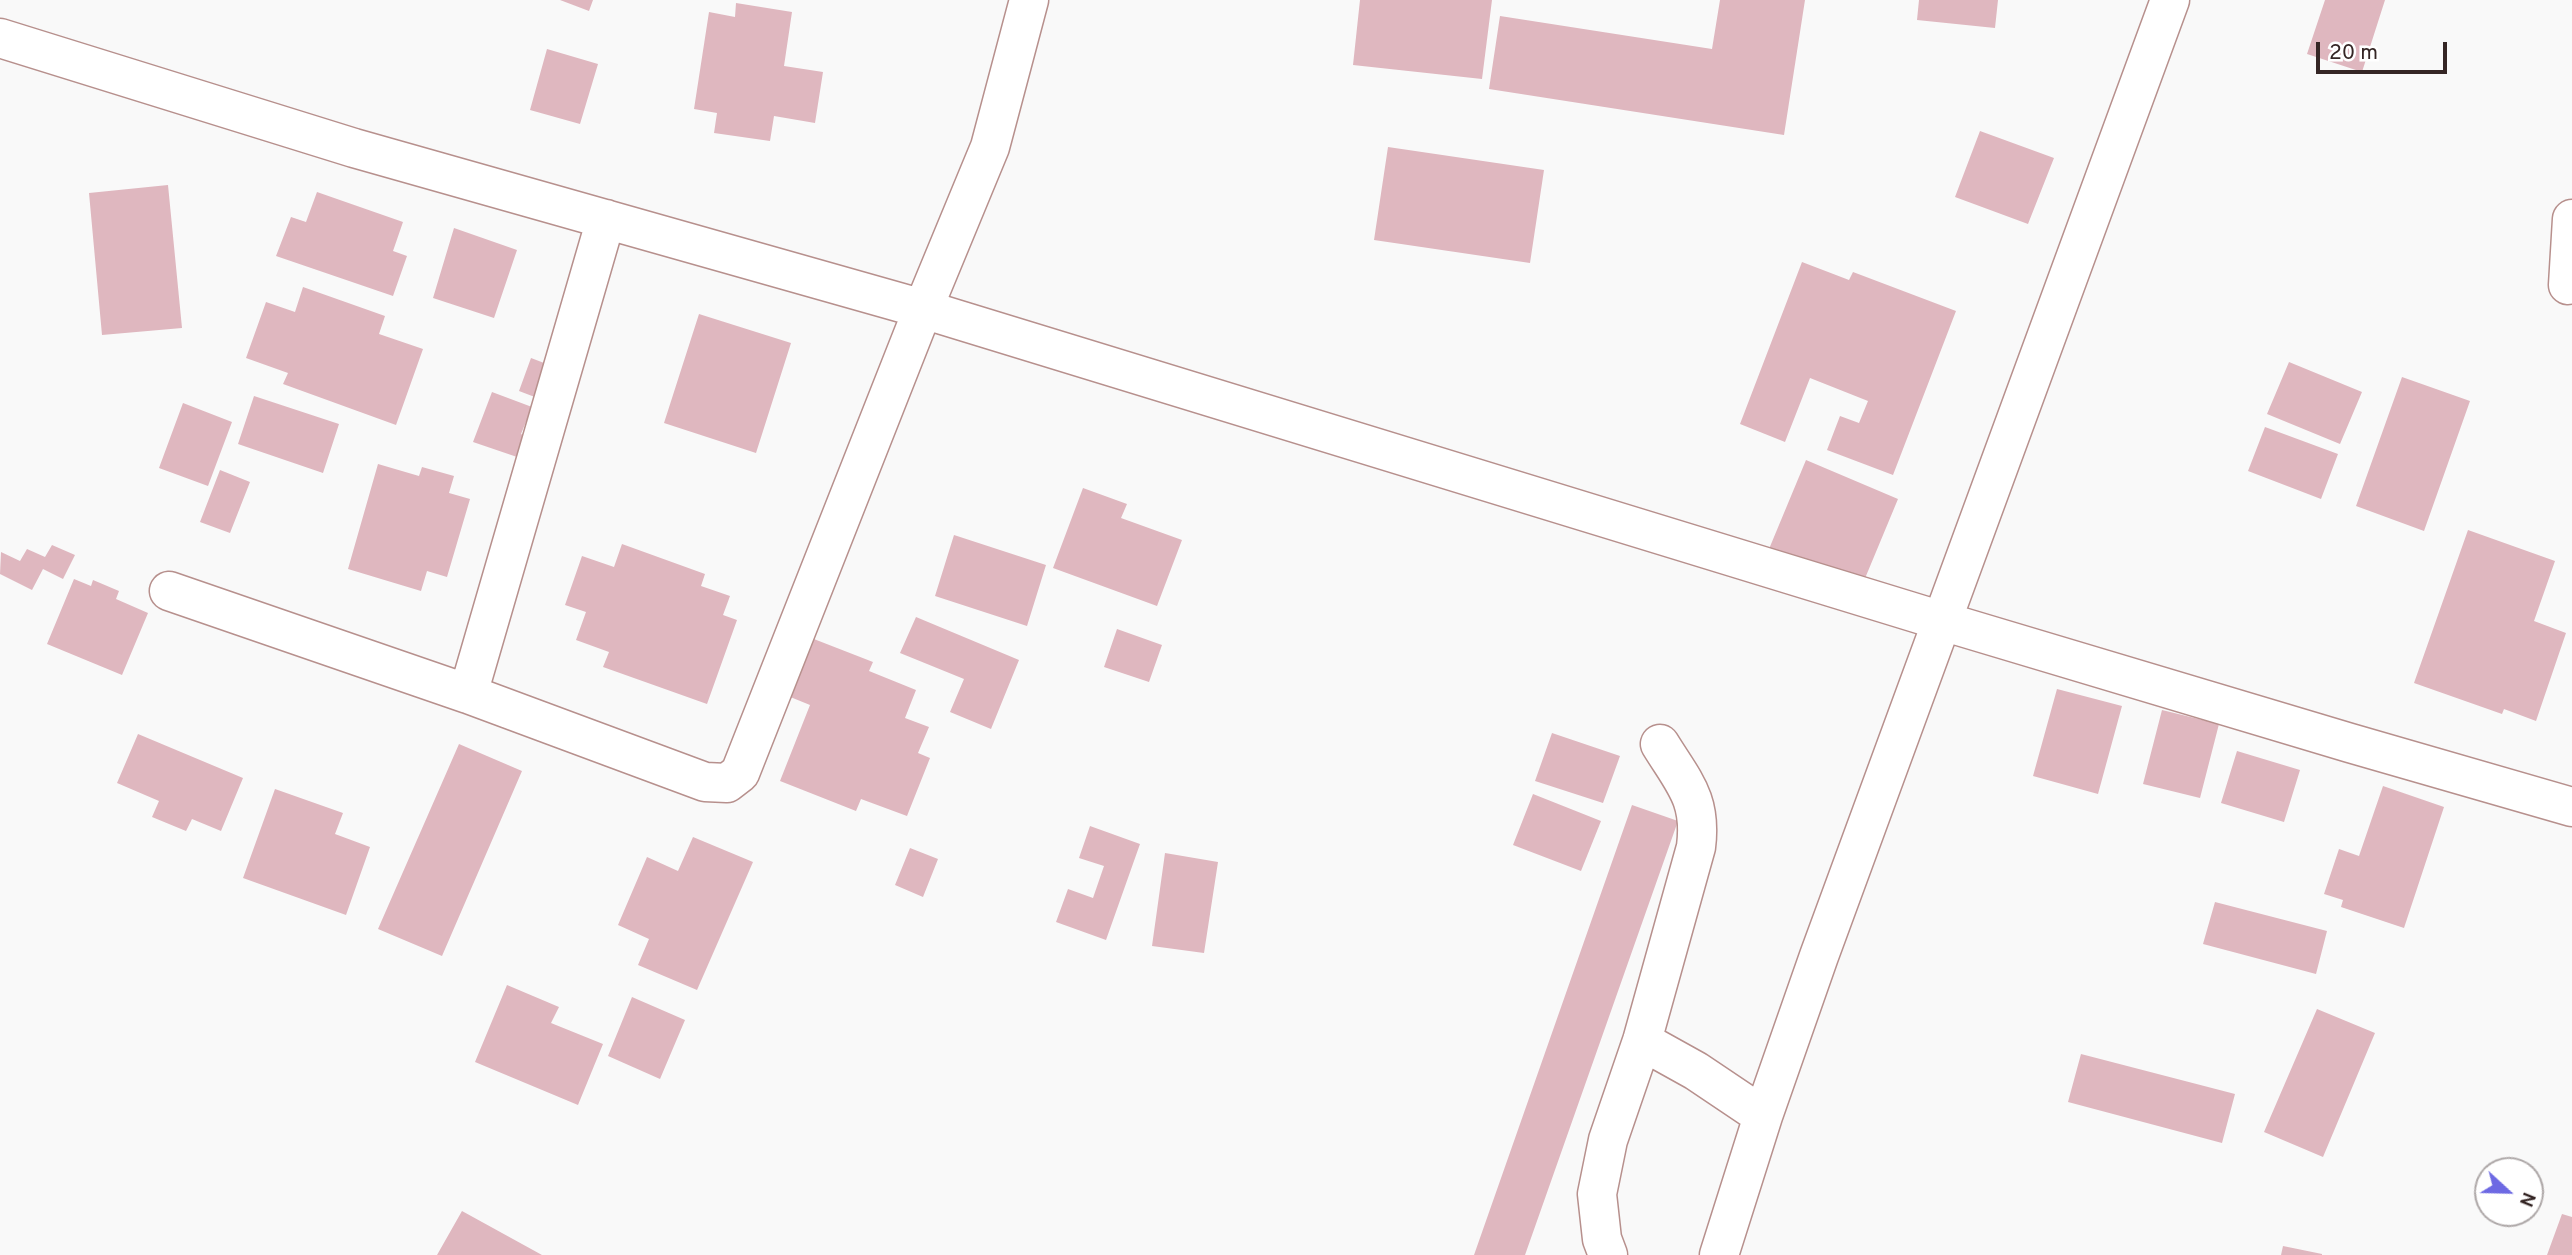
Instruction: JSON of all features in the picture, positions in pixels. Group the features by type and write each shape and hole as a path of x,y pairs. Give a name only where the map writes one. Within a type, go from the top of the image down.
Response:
{"street":[{"path":"169,591 467,694 705,782 727,783 740,773 923,309 990,147 1029,0"},
{"path":"1719,1255 1763,1116 2170,0"},
{"path":"0,38 354,148 923,309 1942,621 2572,807"},
{"path":"467,694 606,219"},
{"path":"2568,285 2572,219"},
{"path":"1608,1255 1602,1239 1597,1194 1608,1140 1642,1041 1696,847 1699,822 1694,801 1660,744"},
{"path":"1642,1041 1696,1071 1763,1116"}],"building":[{"path":"560,0 593,0 589,11"},
{"path":"1360,0 1492,0 1482,79 1353,65"},
{"path":"1720,0 1805,0 1784,135 1489,89 1500,16 1712,49"},
{"path":"1919,0 1998,0 1995,28 1917,20"},
{"path":"2325,0 2385,0 2362,72 2307,54"},
{"path":"736,3 792,12 784,66 823,72 815,123 774,116 770,141 714,133 717,113 694,109 709,12 735,17"},
{"path":"547,49 598,64 580,124 530,110"},
{"path":"1980,131 2054,158 2028,224 1955,197"},
{"path":"1388,147 1544,170 1530,263 1374,240"},
{"path":"168,185 182,328 102,335 89,193"},
{"path":"317,192 403,222 393,251 407,256 393,296 276,256 291,217 306,222"},
{"path":"454,228 517,250 494,318 433,298"},
{"path":"1802,262 1849,280 1853,272 1956,311 1893,475 1827,450 1840,416 1859,423 1868,401 1810,378 1785,442 1740,424"},
{"path":"303,287 385,316 379,334 423,349 396,425 283,384 288,373 246,358 266,302 295,312"},
{"path":"699,314 791,343 756,453 664,423"},
{"path":"531,358 552,366 540,399 519,391"},
{"path":"2289,362 2362,392 2340,444 2267,414"},
{"path":"2402,377 2470,401 2424,531 2356,506"},
{"path":"492,392 532,407 521,434 527,437 520,458 473,442"},
{"path":"254,396 339,424 323,473 238,444"},
{"path":"183,403 232,422 208,486 159,468"},
{"path":"2265,427 2338,454 2321,499 2248,471"},
{"path":"1806,460 1898,499 1861,588 1769,549"},
{"path":"378,464 419,476 422,467 454,476 449,493 470,499 447,577 427,571 421,591 348,569"},
{"path":"220,470 250,482 230,533 200,522"},
{"path":"1083,488 1127,504 1121,518 1182,540 1157,606 1053,568"},
{"path":"2468,530 2555,561 2534,621 2566,633 2536,721 2504,709 2502,714 2414,683"},
{"path":"954,535 1046,565 1027,626 935,596"},
{"path":"622,544 705,574 701,586 730,596 723,615 737,620 707,704 603,667 609,652 576,640 586,612 565,605 582,556 614,567"},
{"path":"52,545 75,555 63,579 43,569 32,590 0,574 1,552 20,561 27,549 45,557"},
{"path":"74,579 91,586 93,580 119,591 116,599 148,613 122,675 47,644"},
{"path":"916,617 1019,660 991,729 950,712 964,679 900,653"},
{"path":"1117,629 1162,645 1149,682 1104,667"},
{"path":"801,634 873,662 869,671 916,690 905,718 929,727 918,753 930,758 907,816 861,799 856,811 780,781 810,705 778,692"},
{"path":"2057,689 2122,706 2098,794 2033,776"},
{"path":"2162,710 2219,724 2200,798 2143,784"},
{"path":"1552,733 1620,756 1603,803 1535,781"},
{"path":"138,734 243,778 221,831 192,819 186,831 152,817 159,801 117,783"},
{"path":"459,744 522,771 442,956 378,929"},
{"path":"2237,751 2300,770 2284,822 2221,803"},
{"path":"2383,786 2444,807 2404,928 2341,907 2343,900 2324,894 2339,849 2359,856"},
{"path":"275,789 343,813 335,834 370,847 346,915 243,878"},
{"path":"1533,794 1601,821 1581,871 1513,845"},
{"path":"1632,805 1678,821 1525,1255 1474,1255"},
{"path":"1090,826 1140,844 1106,940 1056,922 1068,889 1093,898 1104,866 1079,858"},
{"path":"693,837 753,862 697,990 638,965 649,939 618,925 647,857 678,871"},
{"path":"910,848 938,859 923,897 895,885"},
{"path":"1165,853 1218,862 1204,953 1152,946"},
{"path":"2215,902 2327,931 2316,974 2203,944"},
{"path":"507,985 559,1007 551,1023 603,1044 578,1105 475,1062"},
{"path":"632,997 685,1020 660,1079 608,1056"},
{"path":"2317,1009 2375,1033 2323,1157 2264,1132"},
{"path":"2081,1054 2235,1094 2222,1143 2068,1102"},
{"path":"462,1211 542,1255 437,1255"},
{"path":"2562,1214 2572,1217 2572,1255 2547,1255"},
{"path":"2283,1246 2322,1254 2322,1255 2281,1255"}]}
